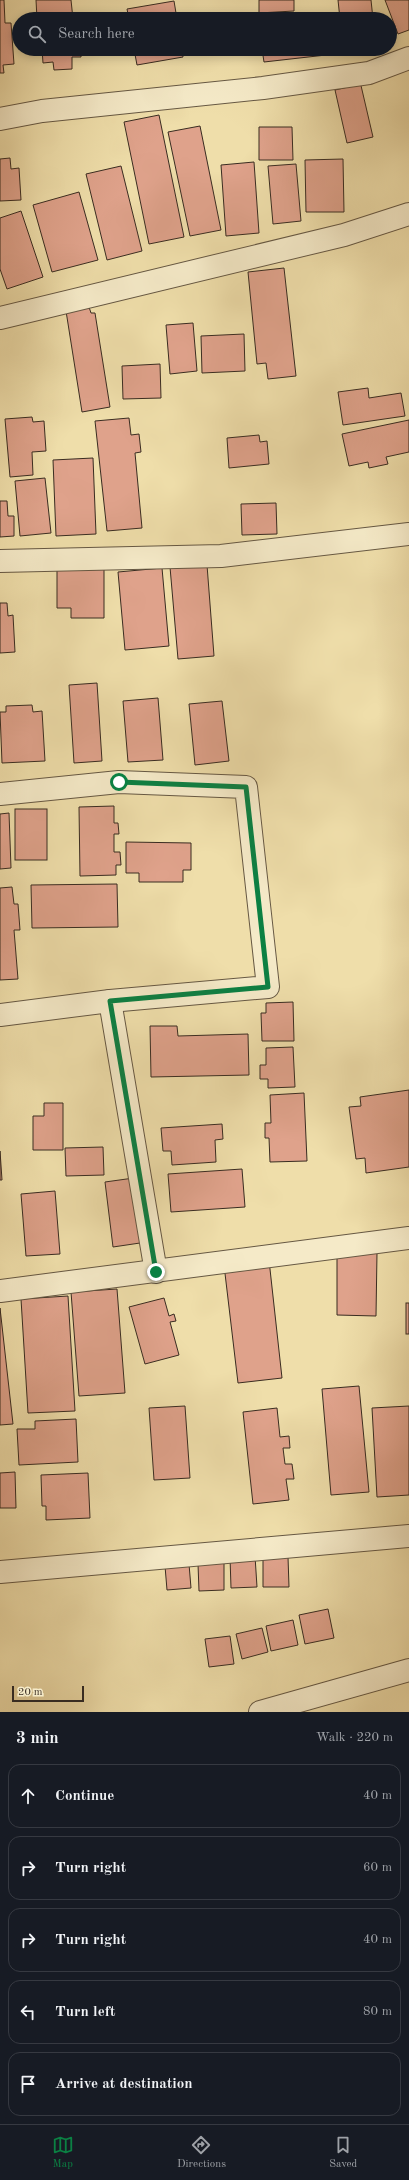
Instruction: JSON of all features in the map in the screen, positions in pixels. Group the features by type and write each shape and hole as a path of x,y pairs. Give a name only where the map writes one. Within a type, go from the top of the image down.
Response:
{"street":[{"path":"0,119 42,111 263,88 369,73 409,58"},
{"path":"0,318 344,235 409,214"},
{"path":"0,561 221,556 409,534"},
{"path":"0,794 119,782 246,787 268,987 110,1001 0,1015"},
{"path":"110,1001 156,1272"},
{"path":"0,1291 156,1272 409,1238"},
{"path":"0,1572 409,1536"},
{"path":"260,1712 409,1670"}],"building":[{"path":"0,0 4,0 5,23 11,23 12,56 13,56 14,64 3,65 4,73 0,73"},
{"path":"36,0 71,0 72,12 37,12"},
{"path":"259,0 294,0 294,11 259,12"},
{"path":"338,0 371,0 372,12 339,12"},
{"path":"385,0 409,0 409,30 398,34 397,12 390,12"},
{"path":"174,1 176,12 128,12 127,9"},
{"path":"42,56 81,56 72,57 72,69 54,70 53,62 43,63"},
{"path":"135,56 183,56 183,57 137,65"},
{"path":"263,56 317,56 264,62"},
{"path":"359,77 373,137 347,143 335,90 348,87 346,79"},
{"path":"159,115 184,237 149,244 124,122"},
{"path":"200,126 221,230 190,236 168,132"},
{"path":"259,127 292,127 293,160 259,160"},
{"path":"10,158 11,169 19,168 21,200 0,201 0,159"},
{"path":"343,159 344,212 306,212 305,160"},
{"path":"254,162 259,233 226,236 221,165"},
{"path":"296,164 301,221 273,224 268,166"},
{"path":"121,166 142,251 107,260 86,174"},
{"path":"79,192 98,260 52,272 33,205"},
{"path":"21,211 43,277 7,289 0,269 0,218"},
{"path":"284,268 296,376 268,379 266,363 257,364 248,272"},
{"path":"89,307 91,313 95,313 110,407 82,412 66,311"},
{"path":"193,323 197,371 170,374 166,325"},
{"path":"244,334 245,371 202,373 201,336"},
{"path":"160,364 161,398 123,399 122,366"},
{"path":"368,388 369,398 401,393 405,416 343,425 338,392"},
{"path":"32,417 33,422 44,421 46,451 32,452 33,475 10,477 5,419"},
{"path":"129,418 131,435 139,434 141,452 135,453 142,528 107,531 95,421"},
{"path":"409,420 409,452 386,457 388,464 369,468 368,462 349,466 342,434"},
{"path":"259,435 260,442 267,441 269,464 229,468 227,438"},
{"path":"93,458 96,534 56,536 53,460"},
{"path":"45,478 51,533 20,536 15,481"},
{"path":"0,501 7,501 8,516 14,516 14,536 0,537"},
{"path":"276,503 277,534 242,535 241,504"},
{"path":"57,562 104,563 104,618 71,618 71,608 57,608"},
{"path":"207,565 214,656 178,659 170,567"},
{"path":"162,568 169,646 125,650 118,572"},
{"path":"0,603 7,603 8,616 13,615 15,652 0,653"},
{"path":"97,683 102,761 74,763 69,685"},
{"path":"158,698 163,760 128,762 123,701"},
{"path":"222,701 229,761 195,765 189,704"},
{"path":"32,705 33,712 42,711 45,761 2,763 0,712 6,712 6,706"},
{"path":"114,806 114,823 118,823 119,834 114,834 114,852 120,852 121,865 116,865 116,875 80,876 79,807"},
{"path":"15,809 47,809 47,860 15,860"},
{"path":"9,813 11,868 0,869 0,814"},
{"path":"126,842 191,843 191,870 183,870 183,882 139,882 139,873 126,873"},
{"path":"117,884 118,927 32,928 31,885"},
{"path":"12,887 14,904 18,904 20,930 14,930 18,979 0,980 0,888"},
{"path":"293,1002 294,1041 262,1041 261,1013 266,1013 266,1003"},
{"path":"150,1026 177,1026 178,1036 248,1034 249,1075 151,1077"},
{"path":"293,1047 295,1087 268,1088 268,1079 260,1079 260,1065 266,1065 266,1048"},
{"path":"409,1090 409,1167 366,1173 365,1158 356,1159 349,1107 361,1106 360,1097"},
{"path":"304,1093 307,1161 270,1162 269,1138 265,1138 265,1123 271,1123 270,1095"},
{"path":"44,1103 63,1103 63,1150 33,1150 33,1116 44,1116"},
{"path":"222,1124 223,1139 215,1140 216,1162 172,1165 171,1151 163,1151 161,1128"},
{"path":"103,1147 104,1175 66,1176 65,1148"},
{"path":"0,1151 2,1180 0,1180"},
{"path":"242,1169 245,1207 171,1212 168,1174"},
{"path":"141,1177 140,1243 113,1247 105,1182"},
{"path":"55,1191 60,1254 26,1256 21,1194"},
{"path":"337,1253 377,1253 376,1316 337,1315"},
{"path":"269,1260 282,1378 238,1383 224,1265"},
{"path":"117,1289 125,1393 79,1396 71,1292"},
{"path":"68,1296 75,1411 28,1413 21,1299"},
{"path":"164,1298 169,1316 174,1314 176,1321 170,1322 179,1355 145,1364 129,1307"},
{"path":"406,1303 409,1303 409,1334 406,1334"},
{"path":"0,1308 13,1424 0,1425"},
{"path":"359,1386 369,1492 331,1495 322,1389"},
{"path":"185,1406 190,1478 154,1480 149,1408"},
{"path":"409,1406 409,1495 377,1497 372,1408"},
{"path":"277,1408 280,1437 289,1436 290,1448 283,1448 285,1464 292,1464 294,1479 286,1479 289,1500 253,1504 243,1412"},
{"path":"76,1419 78,1462 19,1465 17,1429 35,1429 35,1421"},
{"path":"15,1472 16,1508 0,1508 0,1473"},
{"path":"88,1473 90,1518 46,1520 46,1506 42,1506 41,1475"},
{"path":"255,1556 257,1587 231,1588 230,1557"},
{"path":"263,1557 288,1557 289,1587 263,1587"},
{"path":"224,1563 224,1590 199,1591 198,1564"},
{"path":"189,1564 191,1588 167,1590 165,1566"},
{"path":"328,1609 334,1638 305,1644 299,1615"},
{"path":"293,1620 298,1645 271,1651 266,1626"},
{"path":"262,1628 268,1652 242,1659 236,1634"},
{"path":"230,1636 234,1664 209,1667 205,1639"}],"route":[{"path":"119,782 246,787 268,987 110,1001 156,1272"}]}
